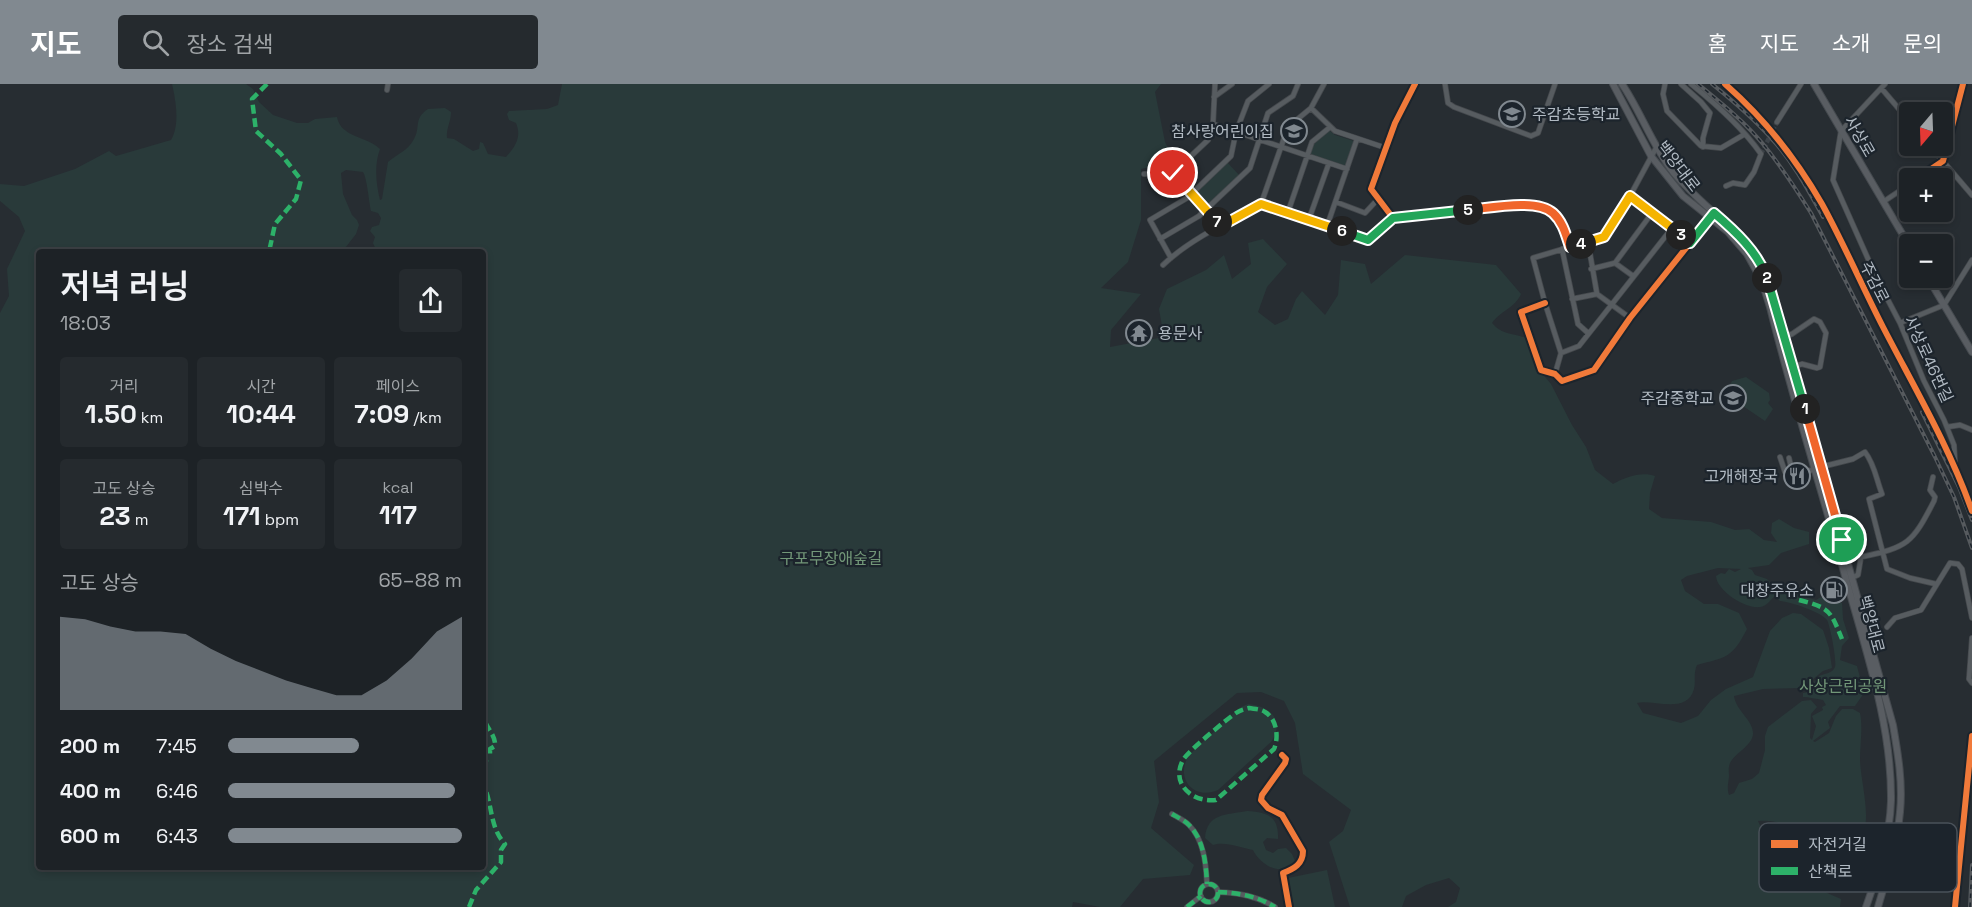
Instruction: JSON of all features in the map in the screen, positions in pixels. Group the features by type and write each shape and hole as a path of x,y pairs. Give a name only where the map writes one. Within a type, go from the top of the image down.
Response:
{"main road":[{"name":"백양대로","path":"1613,84 1651,156 1683,196 1732,228 1763,267 1771,288 1818,468 1842,540 1880,707 1890,778 1891,804 1888,823"},
{"name":"백양대로","path":"1622,84 1656,148 1687,188 1747,254 1762,282 1893,725 1900,769 1899,823"},
{"name":"사상로","path":"1814,84 1902,234"},
{"path":"1934,288 1972,352"},
{"name":"백양대로","path":"1866,907 1870,892"},
{"name":"백양대로","path":"1878,907 1882,892"}],"street":[{"path":"387,90 388,84"},
{"path":"1144,174 1173,173 1208,140 1213,124 1215,84"},
{"path":"1214,97 1232,84"},
{"path":"1171,258 1150,220 1187,198 1231,156 1236,132 1248,100 1269,84"},
{"path":"1160,239 1199,216 1250,168 1268,113 1293,96 1298,84"},
{"path":"1163,265 1221,226 1261,204 1288,127 1311,108 1324,84"},
{"path":"1393,218 1371,189 1395,123 1415,84"},
{"path":"1445,84 1448,103 1454,107 1531,136 1538,133 1555,84"},
{"path":"1665,84 1662,94 1667,111 1703,147 1721,148 1745,134"},
{"path":"1681,84 1710,113 1703,138 1703,147"},
{"path":"1691,84 1745,134 1761,154 1754,172 1745,185 1733,183 1726,186"},
{"name":"주감로","path":"1725,84 1768,126 1790,154 1822,204 1954,464 1972,511"},
{"path":"1777,122 1801,84"},
{"path":"1841,131 1885,84"},
{"path":"1933,168 1943,161 1963,84"},
{"path":"1882,89 1899,109"},
{"path":"1311,108 1329,128 1386,148"},
{"path":"1213,124 1347,169"},
{"path":"1288,212 1312,142 1329,128"},
{"name":"사상로46번길","path":"1841,131 1833,180 1876,279 1900,323 1924,381 1947,427 1954,445 1954,464"},
{"path":"1327,226 1357,139"},
{"path":"1555,374 1561,352 1533,258 1604,237 1656,148"},
{"path":"1939,156 1972,195"},
{"path":"1309,219 1329,163"},
{"path":"1173,173 1221,226"},
{"path":"1883,202 1899,191"},
{"path":"1630,196 1690,243"},
{"path":"1336,202 1365,213 1378,199"},
{"path":"1261,204 1368,240 1393,218 1512,206 1540,206 1552,211 1558,219 1570,247"},
{"path":"1592,269 1615,263 1652,213"},
{"path":"1545,303 1521,312 1541,370 1555,374 1562,381 1594,370 1630,318 1712,215"},
{"path":"1561,352 1579,346 1672,228"},
{"path":"1588,242 1597,294 1630,318"},
{"path":"1562,249 1578,324 1588,333"},
{"path":"1615,263 1633,276"},
{"path":"1900,323 1944,305 1971,263"},
{"path":"1572,299 1597,294"},
{"path":"1785,336 1814,319 1820,322 1826,333 1820,367 1802,364 1793,367"},
{"path":"1947,427 1960,425 1972,430"},
{"path":"1780,457 1785,472 1818,468 1853,459 1865,452 1874,463 1874,473 1882,494 1869,499 1887,569 1910,579 1936,584"},
{"path":"1789,458 1792,471"},
{"path":"1861,557 1906,544 1921,526 1935,497 1930,490 1933,477"},
{"path":"1842,540 1847,539 1861,557 1858,575 1850,579"},
{"path":"1887,627 1895,618 1921,610 1948,565 1953,563 1962,569 1972,618"},
{"path":"1972,638 1969,679 1972,683"},
{"path":"1957,887 1972,736"},
{"path":"1282,755 1286,759 1285,763 1262,795 1261,800 1268,808 1282,815 1303,851 1299,864 1283,873 1289,907"},
{"path":"1172,814 1189,825 1203,850 1207,884"},
{"path":"1207,884 1214,885 1218,892 1212,902 1205,901 1201,896 1201,889 1207,884"},
{"path":"1218,892 1245,894 1266,901 1275,907"},
{"path":"1955,907 1956,892"},
{"path":"1187,907 1201,896"}],"green space":[{"name":"구포무장애숲길","path":"172,84 246,84 253,89 259,102 273,115 297,123 337,117 339,124 349,133 380,149 376,174 380,200 388,162 412,143 420,116 428,109 445,108 451,112 447,138 454,139 473,151 479,149 480,142 483,143 488,154 506,157 515,146 518,137 516,123 509,120 507,114 509,111 547,109 558,105 562,84 1161,84 1155,92 1165,142 1177,166 1154,166 1141,169 1141,220 1128,262 1101,288 1141,294 1111,330 1110,347 1164,337 1159,309 1167,289 1206,270 1224,255 1232,279 1251,264 1248,243 1263,239 1287,264 1267,287 1258,312 1275,325 1288,319 1302,291 1325,315 1338,295 1341,260 1365,264 1371,284 1405,255 1496,265 1521,294 1515,303 1492,323 1505,332 1529,339 1540,371 1551,384 1586,447 1595,470 1613,484 1634,476 1645,474 1655,476 1650,493 1649,509 1662,518 1711,522 1735,530 1749,529 1764,540 1777,542 1771,533 1772,523 1779,519 1794,528 1809,532 1809,544 1781,553 1769,565 1748,568 1755,575 1767,579 1775,588 1786,584 1801,596 1816,600 1821,597 1829,602 1842,603 1843,619 1849,638 1842,646 1840,660 1857,666 1864,693 1855,706 1840,706 1828,722 1830,728 1813,741 1829,733 1836,716 1842,709 1853,709 1860,713 1860,760 1866,823 1758,821 1759,892 1826,892 1841,899 1840,907 1448,907 1456,902 1460,888 1449,878 1426,885 1406,896 1402,907 1350,907 1329,842 1343,831 1351,810 1303,774 1295,723 1284,701 1261,692 1237,693 1154,761 1159,802 1151,828 1194,865 1190,875 1143,879 1120,907 1100,907 1073,902 1072,907 0,907 0,313 9,296 7,269 25,231 19,217 0,201 0,184 24,186 75,169 109,151 116,156 171,140 176,127 176,105","holes":["1718,568 1741,569 1735,572 1729,569 1725,574 1721,573 1716,576 1726,593 1754,607 1767,604 1775,596 1780,601 1805,608 1824,617 1830,629 1835,667 1832,671 1819,676 1810,692 1803,693 1803,697 1823,700 1826,705 1822,707 1823,710 1812,716 1816,726 1812,740 1810,738 1811,714 1817,707 1811,700 1802,701 1768,727 1759,773 1752,779 1739,783 1734,793 1729,795 1730,763 1750,742 1753,734 1753,729 1734,696 1763,689 1802,688 1823,671 1832,668 1823,630 1801,614 1793,613 1782,618 1770,631 1753,677 1726,689 1711,700 1698,716 1681,723 1643,713 1637,703 1677,704 1684,702 1694,689 1697,665 1722,658 1737,646 1747,629 1739,613 1718,604 1704,604 1685,591 1681,580 1687,576"]},
{"path":"1329,130 1335,135 1354,141 1345,166 1310,155 1313,144"},
{"path":"1227,162 1239,175 1207,205 1208,207 1193,193"},
{"path":"1746,377 1769,393 1768,403 1773,409 1765,421 1725,394 1732,381"},
{"path":"1248,704 1263,708 1273,715 1277,727 1271,742 1218,790 1209,793 1193,789 1185,778 1184,770 1190,754 1239,708"},
{"path":"1247,811 1271,817 1277,825 1278,839 1267,838 1263,842 1266,850 1273,853 1278,849 1286,848 1295,861 1290,866 1284,869 1272,868 1261,861 1253,850 1228,844 1213,845 1205,838 1209,824 1214,820 1225,815"},
{"path":"1327,870 1335,907 1294,907 1288,878"}],"tunnel":[{"path":"1761,154 1777,122"}],"railway":[{"path":"1698,84 1732,112 1756,136 1770,152 1811,213 1935,457 1954,497 1972,548"},
{"path":"1712,84 1750,117 1779,147 1823,217"},
{"path":"1922,412 1959,487 1972,520"},
{"path":"1970,907 1972,865"}],"marked path":[{"path":"267,84 252,99 256,131 281,154 301,180 296,199 275,224 270,249"},
{"path":"1799,600 1817,605 1828,612 1842,639"},
{"path":"1249,708 1263,711 1272,719 1277,734 1274,749 1216,800 1207,800 1192,795 1186,790 1179,777 1183,760 1224,722 1238,712 1249,708"},
{"path":"486,723 494,738 495,746 490,749 490,754 486,756"},
{"path":"469,907 476,890 501,862 501,850 505,844 496,830 486,792"},
{"path":"1172,814 1189,825 1198,838 1205,860 1207,884"},
{"path":"1209,884 1215,887 1218,893 1215,899 1209,902 1203,899 1200,893 1203,887 1209,884"},
{"path":"1218,892 1248,896 1275,907"},
{"path":"1187,907 1201,896"}],"cycle path":[{"path":"1261,204 1368,240 1393,218 1371,189 1395,123 1415,84"},
{"path":"1725,84 1778,140 1822,204 1942,440 1972,511"},
{"path":"1933,168 1943,161 1963,84"},
{"path":"1545,303 1521,312 1541,370 1555,374 1562,381 1594,370 1630,318 1714,213"},
{"path":"1957,887 1972,736"},
{"path":"1282,755 1286,759 1285,763 1262,795 1261,800 1268,808 1282,815 1303,851 1297,865 1283,873 1289,907"},
{"path":"1955,907 1956,892"}],"place":[{"name":"주감초등학교","path":"1512,114"},
{"name":"참사랑어린이집","path":"1294,131"},
{"name":"용문사","path":"1139,333"},
{"name":"주감중학교","path":"1733,398"},
{"name":"고개해장국","path":"1797,476"},
{"name":"대창주유소","path":"1834,590"}],"route":[{"path":"1173,173 1221,226 1261,204 1368,240 1393,218 1512,206 1540,206 1552,211 1558,219 1563,226 1570,247 1604,237 1630,196 1690,243 1714,213 1743,240 1763,267 1771,288 1842,540"}],"park label":[{"name":"사상근린공원","path":"1843,686"}]}
